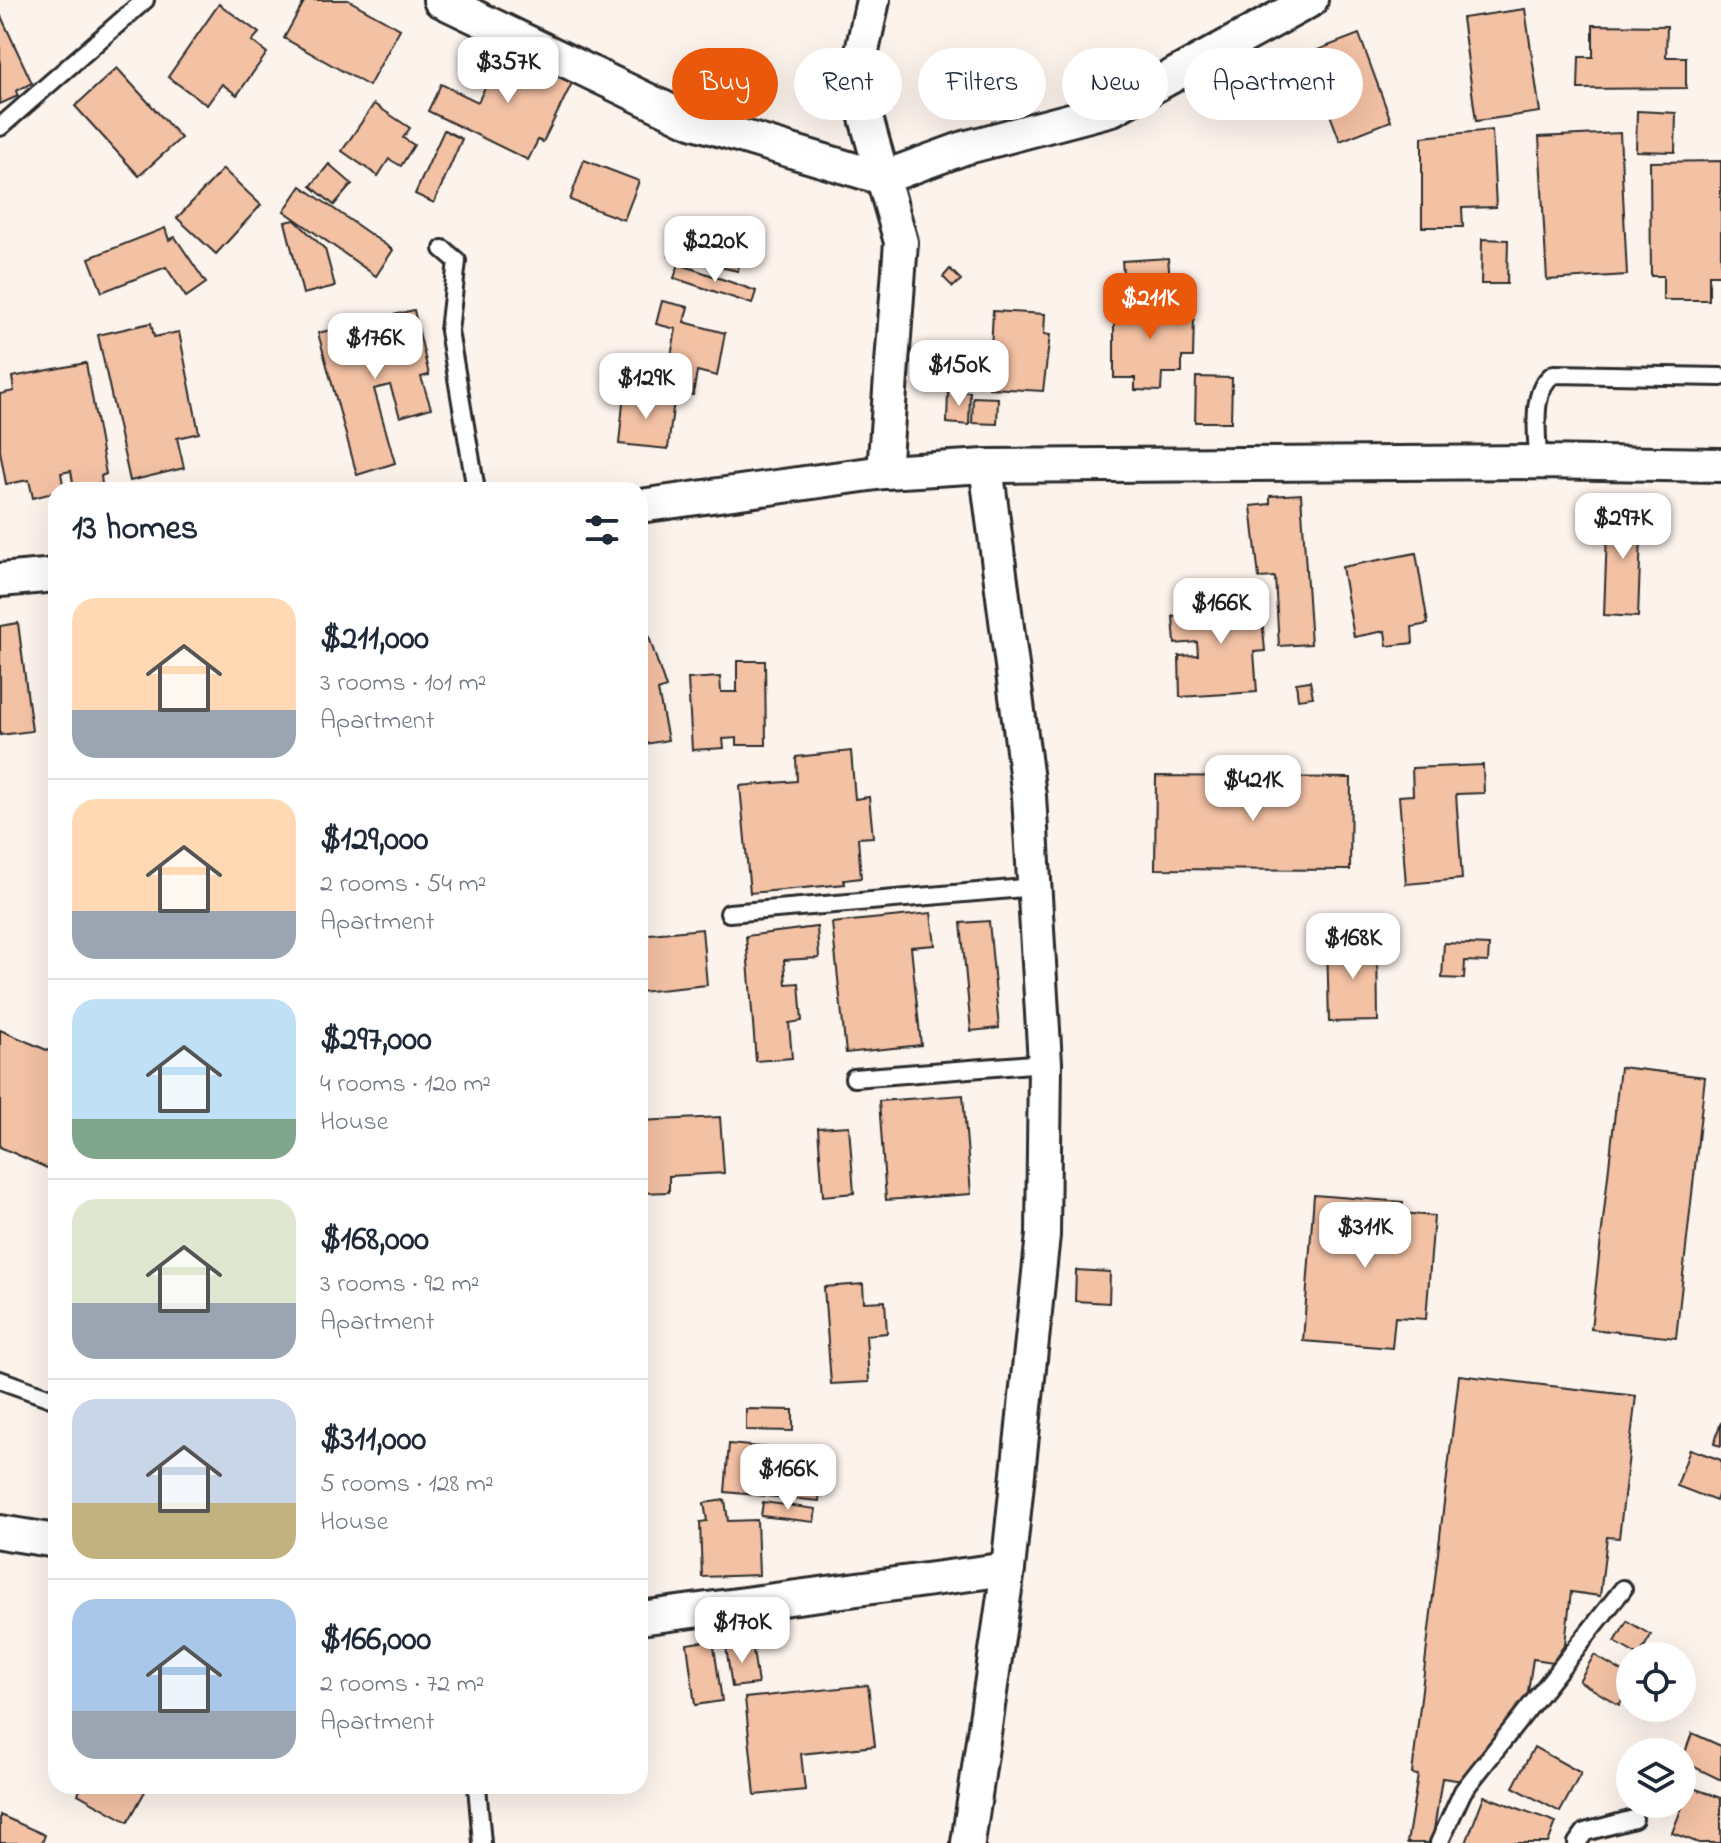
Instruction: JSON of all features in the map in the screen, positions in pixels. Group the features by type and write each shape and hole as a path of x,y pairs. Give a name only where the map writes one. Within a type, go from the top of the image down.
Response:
{"street":[{"path":"440,0 691,121 882,178 964,148 1112,109 1311,0"},
{"path":"873,0 858,70 859,93 901,242 884,472"},
{"path":"648,505 884,472 986,466 1538,462 1721,465"},
{"path":"968,1843 1008,1569 1043,1235 1045,1063 1029,796 986,466"},
{"path":"0,580 48,576"},
{"path":"0,1532 48,1540"},
{"path":"648,1617 1008,1569"}],"lane":[{"path":"0,127 115,30 145,0"},
{"path":"443,249 457,261 458,276 449,312 449,331 475,482"},
{"path":"1538,462 1538,397 1545,380 1554,374 1721,377"},
{"path":"729,913 1035,887"},
{"path":"854,1078 1045,1063"},
{"path":"0,1380 48,1397"},
{"path":"1439,1843 1463,1791 1623,1589"},
{"path":"478,1794 482,1843"},
{"path":"1577,1843 1585,1832 1634,1819"}],"building":[{"path":"305,0 348,0 400,29 369,86 284,38"},
{"path":"219,4 259,33 252,41 267,53 237,95 222,84 207,105 168,77"},
{"path":"1525,9 1540,112 1476,121 1462,18"},
{"path":"0,14 32,83 16,91 18,96 0,104"},
{"path":"1593,25 1667,26 1666,57 1686,57 1686,88 1578,89 1579,57 1593,57"},
{"path":"1359,34 1391,121 1340,141 1332,120 1363,120 1363,48 1323,48"},
{"path":"504,49 572,83 543,142 538,140 528,160 428,111 441,84 478,102"},
{"path":"117,68 181,138 139,176 75,106"},
{"path":"374,104 410,128 403,138 414,145 401,166 389,159 378,176 342,151"},
{"path":"1637,111 1676,113 1675,152 1636,151"},
{"path":"444,130 462,139 434,203 415,194"},
{"path":"1492,130 1496,207 1462,208 1463,227 1422,227 1422,137"},
{"path":"1620,133 1627,275 1547,280 1539,137"},
{"path":"584,160 639,181 624,220 570,200"},
{"path":"1721,161 1721,275 1709,275 1709,300 1663,300 1663,276 1651,276 1650,162"},
{"path":"329,164 352,184 334,205 311,186"},
{"path":"223,169 261,205 216,254 177,218"},
{"path":"301,186 393,250 376,276 284,211"},
{"path":"295,220 325,249 335,286 303,294 285,222"},
{"path":"165,228 169,240 175,237 206,283 186,297 166,267 102,292 89,258"},
{"path":"1482,239 1508,240 1507,284 1481,284"},
{"path":"672,242 740,257 738,271 669,256"},
{"path":"1168,258 1171,292 1125,295 1122,261"},
{"path":"679,264 756,291 752,304 674,278"},
{"path":"950,269 961,280 953,287 943,277"},
{"path":"662,301 688,307 684,322 725,333 717,376 697,371 693,395 665,390 676,329 656,324"},
{"path":"1114,301 1178,301 1178,316 1194,316 1193,357 1182,357 1182,373 1162,373 1161,391 1135,390 1135,378 1114,378"},
{"path":"414,310 429,375 421,377 431,408 400,417 390,385 374,389 395,463 357,475 318,333"},
{"path":"993,311 1045,314 1044,334 1050,335 1043,391 989,388"},
{"path":"151,323 154,337 179,332 199,433 177,438 184,468 130,481 98,335"},
{"path":"86,363 106,474 101,476 102,482 73,482 71,471 61,473 63,482 48,482 48,494 33,498 29,480 6,484 0,451 0,394 14,391 12,377"},
{"path":"1196,377 1232,378 1231,422 1195,422"},
{"path":"948,391 970,392 969,425 947,423"},
{"path":"624,393 674,400 668,449 619,444"},
{"path":"973,397 998,398 997,424 972,423"},
{"path":"1301,494 1311,644 1279,646 1275,577 1259,578 1251,506 1270,504 1270,496"},
{"path":"1608,506 1642,507 1638,617 1604,615"},
{"path":"1416,553 1428,624 1412,627 1413,643 1387,646 1385,631 1354,637 1342,567"},
{"path":"1260,594 1265,651 1254,652 1257,692 1180,697 1179,656 1198,655 1197,642 1175,644 1173,616 1194,614 1193,600"},
{"path":"18,623 32,731 0,735 0,626"},
{"path":"648,634 666,688 658,691 668,740 648,744"},
{"path":"737,661 765,661 766,745 737,745 737,738 723,739 724,748 692,750 688,679 720,677 721,692 737,692"},
{"path":"1310,681 1313,697 1298,699 1296,683"},
{"path":"851,751 855,799 869,797 873,837 858,838 861,878 844,880 845,884 750,893 740,786 797,781 796,757"},
{"path":"1483,765 1484,793 1456,794 1462,879 1406,884 1399,796 1413,795 1412,768"},
{"path":"1156,776 1351,778 1350,870 1155,869"},
{"path":"931,913 935,945 911,947 921,1045 846,1053 832,923"},
{"path":"989,921 999,1028 971,1031 961,923"},
{"path":"817,927 819,958 784,960 786,984 799,983 802,1021 789,1023 792,1058 756,1061 746,936"},
{"path":"702,929 707,985 648,991 648,934"},
{"path":"1377,940 1378,1021 1329,1022 1327,941"},
{"path":"1444,943 1489,945 1488,962 1465,961 1464,979 1442,978"},
{"path":"0,1030 48,1051 48,1168 0,1147"},
{"path":"1620,1067 1705,1077 1676,1338 1591,1329"},
{"path":"963,1095 971,1194 886,1200 879,1101"},
{"path":"720,1117 724,1173 669,1176 669,1192 648,1193 648,1121"},
{"path":"849,1126 854,1193 823,1196 818,1128"},
{"path":"1314,1195 1403,1202 1402,1213 1434,1216 1426,1319 1395,1317 1392,1348 1303,1341"},
{"path":"1076,1270 1110,1272 1109,1303 1075,1301"},
{"path":"863,1284 864,1302 885,1301 887,1333 866,1335 869,1382 831,1384 824,1287"},
{"path":"1459,1375 1636,1396 1619,1538 1607,1537 1600,1596 1571,1592 1565,1644 1553,1662 1533,1659 1527,1698 1463,1781 1442,1778 1432,1843 1407,1843 1418,1775 1412,1774"},
{"path":"746,1409 793,1410 793,1431 746,1430"},
{"path":"1721,1422 1721,1446 1714,1444"},
{"path":"729,1444 823,1453 819,1501 725,1492"},
{"path":"1690,1449 1721,1460 1721,1486 1716,1501 1677,1486"},
{"path":"725,1500 728,1521 757,1520 759,1575 702,1577 700,1522 707,1521 704,1503"},
{"path":"763,1502 816,1509 814,1522 761,1516"},
{"path":"1627,1621 1651,1635 1647,1642 1615,1642"},
{"path":"713,1640 722,1701 695,1705 687,1644"},
{"path":"752,1643 758,1684 732,1687 726,1647"},
{"path":"1594,1655 1616,1668 1616,1703 1579,1681"},
{"path":"868,1685 875,1746 801,1754 805,1790 755,1795 745,1698"},
{"path":"1692,1733 1721,1746 1721,1780 1696,1768 1696,1738 1690,1738"},
{"path":"1534,1747 1581,1773 1560,1812 1513,1787"},
{"path":"1696,1789 1721,1798 1721,1843 1699,1843 1672,1833 1678,1818 1696,1818"},
{"path":"78,1794 144,1794 128,1822"},
{"path":"1484,1796 1556,1822 1548,1843 1466,1843"},
{"path":"0,1815 45,1835 42,1843 0,1843"}]}
